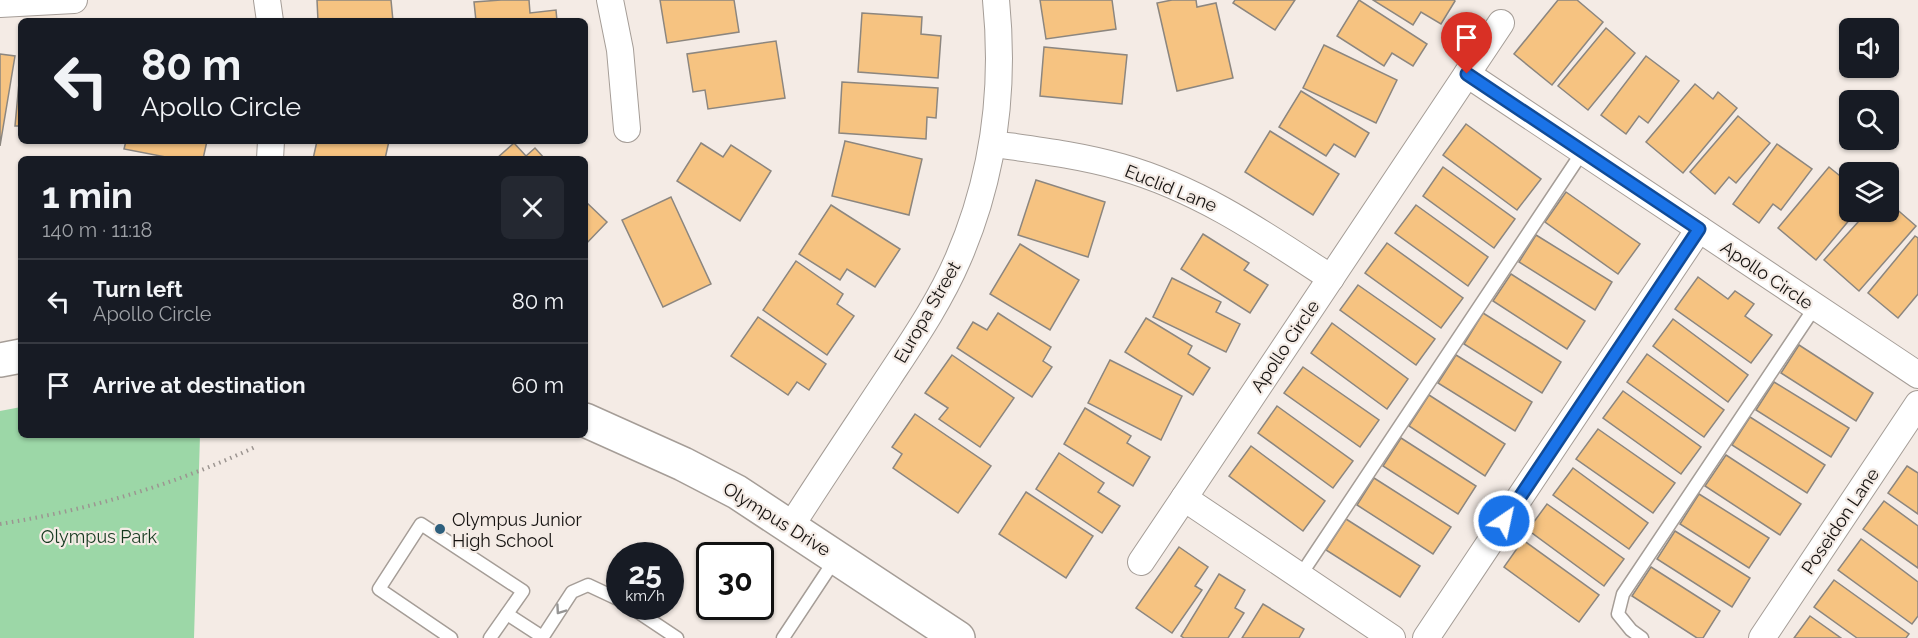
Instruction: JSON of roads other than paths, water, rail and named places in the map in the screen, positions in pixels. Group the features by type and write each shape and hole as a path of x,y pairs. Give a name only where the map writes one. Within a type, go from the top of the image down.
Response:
{"street":[{"path":"0,4 74,0"},
{"path":"267,0 270,18"},
{"path":"610,0 620,50 627,129"},
{"name":"Europa Street","path":"791,526 943,290 972,224 994,144 1000,57 996,0"},
{"name":"Apollo Circle","path":"1141,562 1501,23"},
{"name":"Apollo Circle","path":"1467,74 1918,375"},
{"name":"Euclid Lane","path":"994,144 1085,158 1149,176 1232,214 1331,278"},
{"path":"1426,638 1699,229"},
{"path":"0,360 18,357"},
{"name":"Poseidon Lane","path":"1762,638 1918,404"},
{"name":"Olympus Drive","path":"588,421 683,464 737,492 958,638"},
{"path":"1184,498 1392,638"}],"lane":[{"path":"1300,576 1583,152"},
{"path":"1642,638 1631,630 1618,614 1623,594 1815,307"},
{"path":"451,638 379,590 421,524 523,591 490,638"},
{"path":"783,638 837,557"},
{"path":"507,614 542,637 572,592 588,585 606,593"},
{"path":"650,620 677,638"}],"place":[{"name":"Olympus Junior High School","path":"440,529"}],"park label":[{"name":"Olympus Park","path":"99,536"}]}
